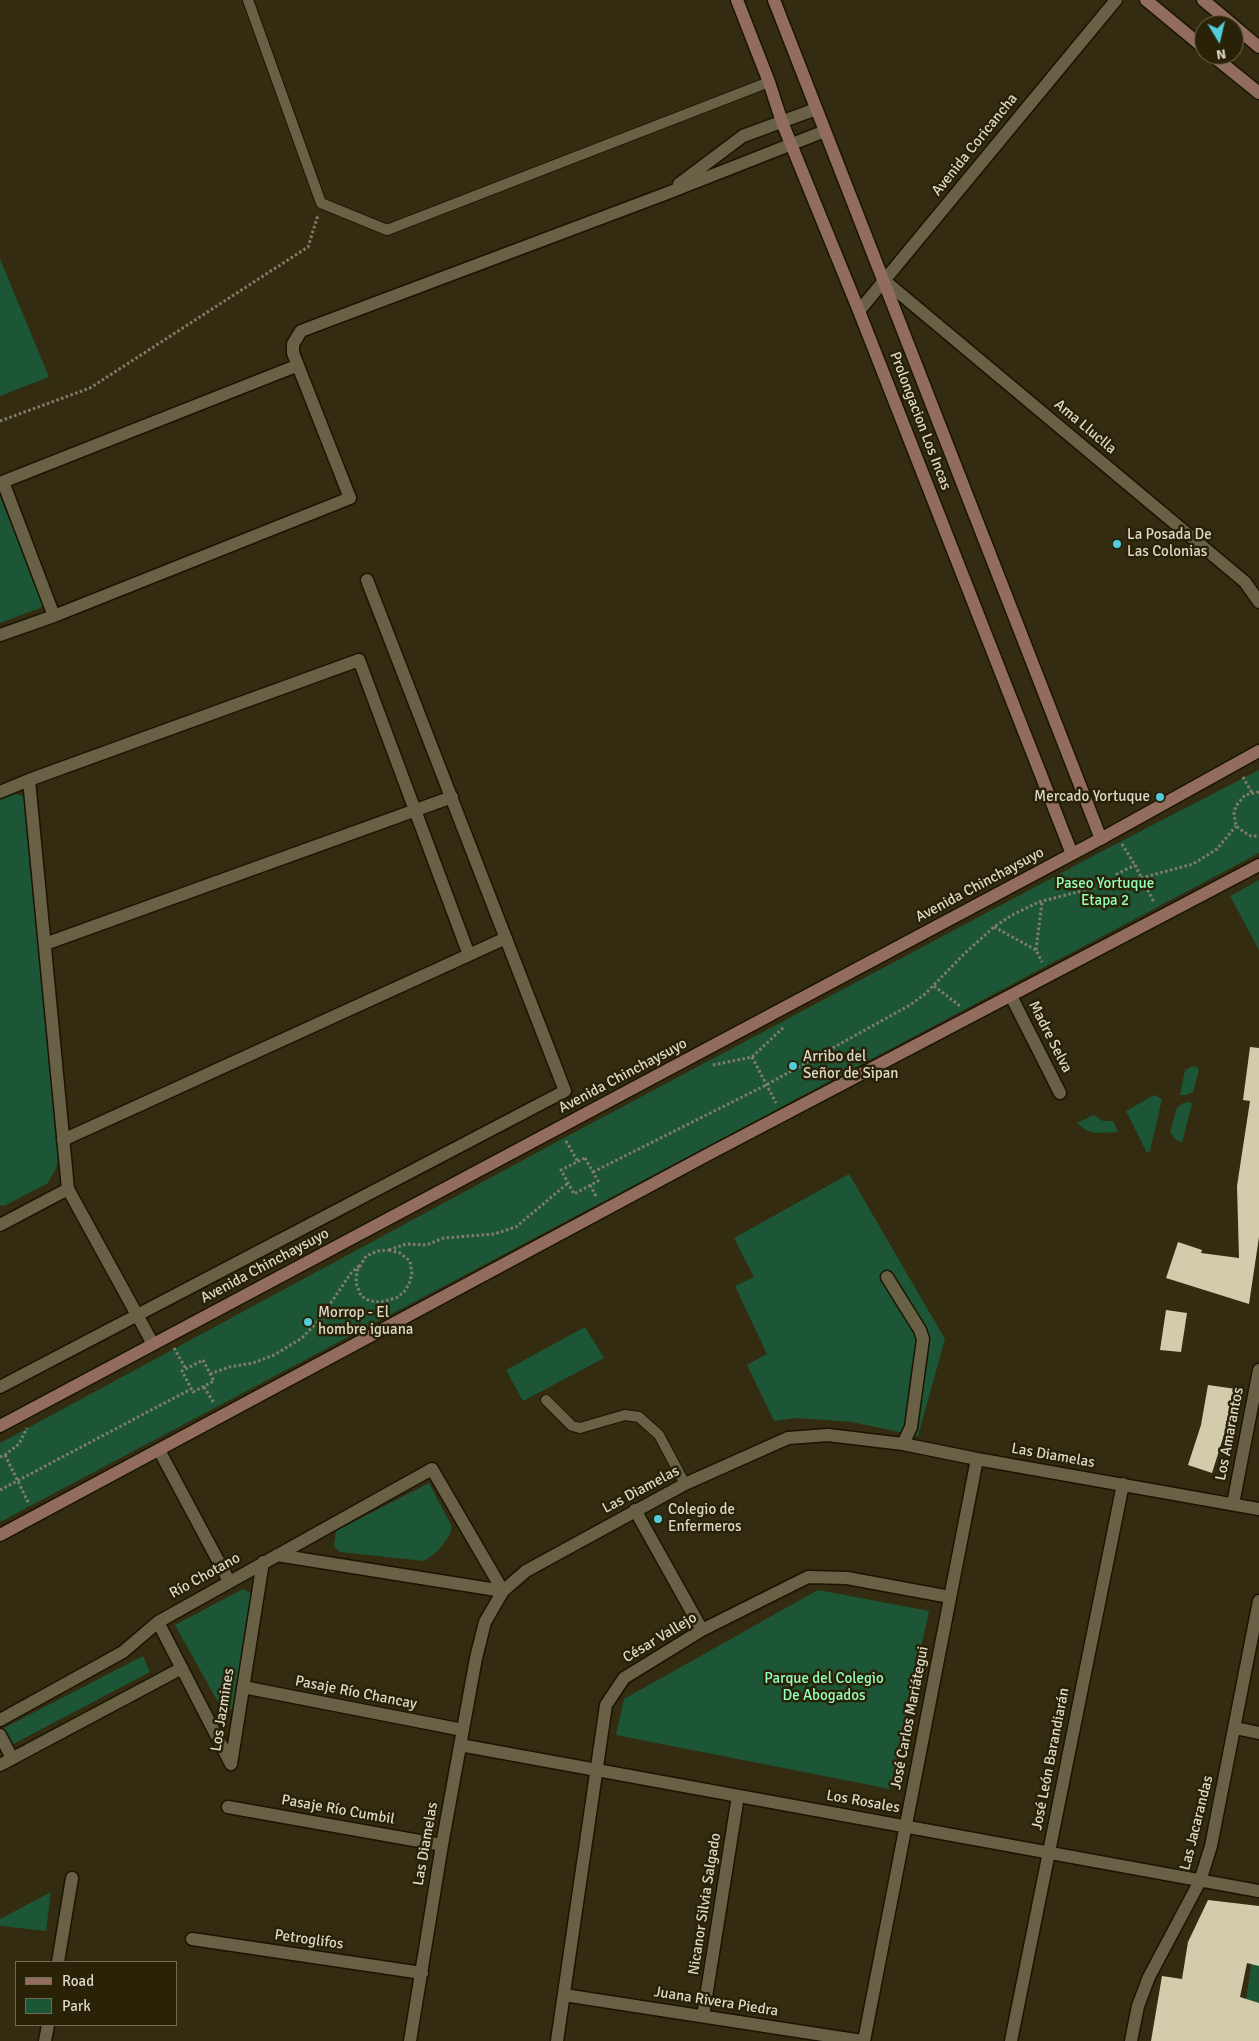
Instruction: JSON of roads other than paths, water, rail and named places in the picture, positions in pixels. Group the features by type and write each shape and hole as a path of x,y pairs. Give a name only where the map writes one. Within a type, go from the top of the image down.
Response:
{"street":[{"name":"Prolongacion Los Incas","path":"737,0 769,82 782,122 859,311 1072,854"},
{"name":"Prolongacion Los Incas","path":"774,0 1102,839"},
{"name":"Avenida Coricancha","path":"859,311 1116,0"},
{"path":"1146,0 1194,40"},
{"path":"1203,0 1222,15"},
{"path":"1244,33 1259,46"},
{"path":"1224,65 1259,93"},
{"path":"665,194 743,136 816,109"},
{"path":"0,635 54,616 350,498 292,353 293,344 301,331 665,194 824,131"},
{"name":"Ama Lluclla","path":"884,281 1245,582 1259,602"},
{"path":"54,616 2,483 296,366"},
{"path":"0,1388 565,1091 368,580"},
{"path":"0,792 359,660 469,955"},
{"name":"Avenida Chinchaysuyo","path":"0,1426 1102,839 1259,751"},
{"path":"29,780 68,1189 153,1344"},
{"path":"45,944 452,797"},
{"path":"0,1535 707,1156 1259,864"},
{"path":"63,1140 506,938"},
{"name":"Madre Selva","path":"1011,996 1060,1093"},
{"path":"0,1225 68,1189"},
{"path":"887,1277 920,1330 923,1339 911,1427 903,1444"},
{"name":"Los Amarantos","path":"1233,1504 1259,1370"},
{"name":"Las Diamelas","path":"410,2041 442,1845 476,1658 485,1622 503,1591 526,1571 685,1484 788,1438 828,1435 903,1444 977,1460 1259,1509"},
{"path":"159,1450 229,1581"},
{"name":"José Carlos Mariátegui","path":"863,2041 977,1460"},
{"name":"Río Chotano","path":"0,1720 122,1652 158,1622 432,1469 503,1591"},
{"name":"José León Barandiarán","path":"1011,2041 1123,1484"},
{"path":"635,1510 702,1630"},
{"path":"277,1555 503,1591"},
{"name":"Los Jazmines","path":"158,1622 231,1764 263,1562"},
{"name":"César Vallejo","path":"557,2041 606,1705 624,1678 702,1630 808,1577 847,1578 950,1597"},
{"name":"Las Jacarandas","path":"1131,2041 1138,2006 1149,1978 1200,1881 1211,1846 1259,1601"},
{"path":"0,1765 182,1668"},
{"name":"Pasaje Río Chancay","path":"243,1688 463,1730"},
{"path":"1235,1728 1259,1733"},
{"path":"0,1735 12,1758"},
{"name":"Los Rosales","path":"460,1745 1259,1892"},
{"name":"Nicanor Silvia Salgado","path":"704,2016 738,1796"},
{"name":"Pasaje Río Cumbil","path":"228,1807 442,1845"},
{"path":"58,1961 72,1878"},
{"name":"Petroglifos","path":"192,1939 422,1973"},
{"name":"Juana Rivera Piedra","path":"564,1995 863,2041"},
{"path":"45,2041 48,2026"}],"lane":[{"path":"248,0 321,203 387,230 769,82"},
{"path":"546,1400 572,1426 580,1428 625,1415 640,1417 659,1435 685,1484"}],"place":[{"name":"La Posada De Las Colonias","path":"1117,544"},
{"name":"Mercado Yortuque","path":"1160,797"},
{"name":"Arribo del Señor de Sipan","path":"793,1066"},
{"name":"Morrop - El hombre iguana","path":"308,1322"},
{"name":"Colegio de Enfermeros","path":"658,1519"}],"park label":[{"name":"Paseo Yortuque Etapa 2","path":"1105,892"},
{"name":"Parque del Colegio De Abogados","path":"824,1688"}]}
